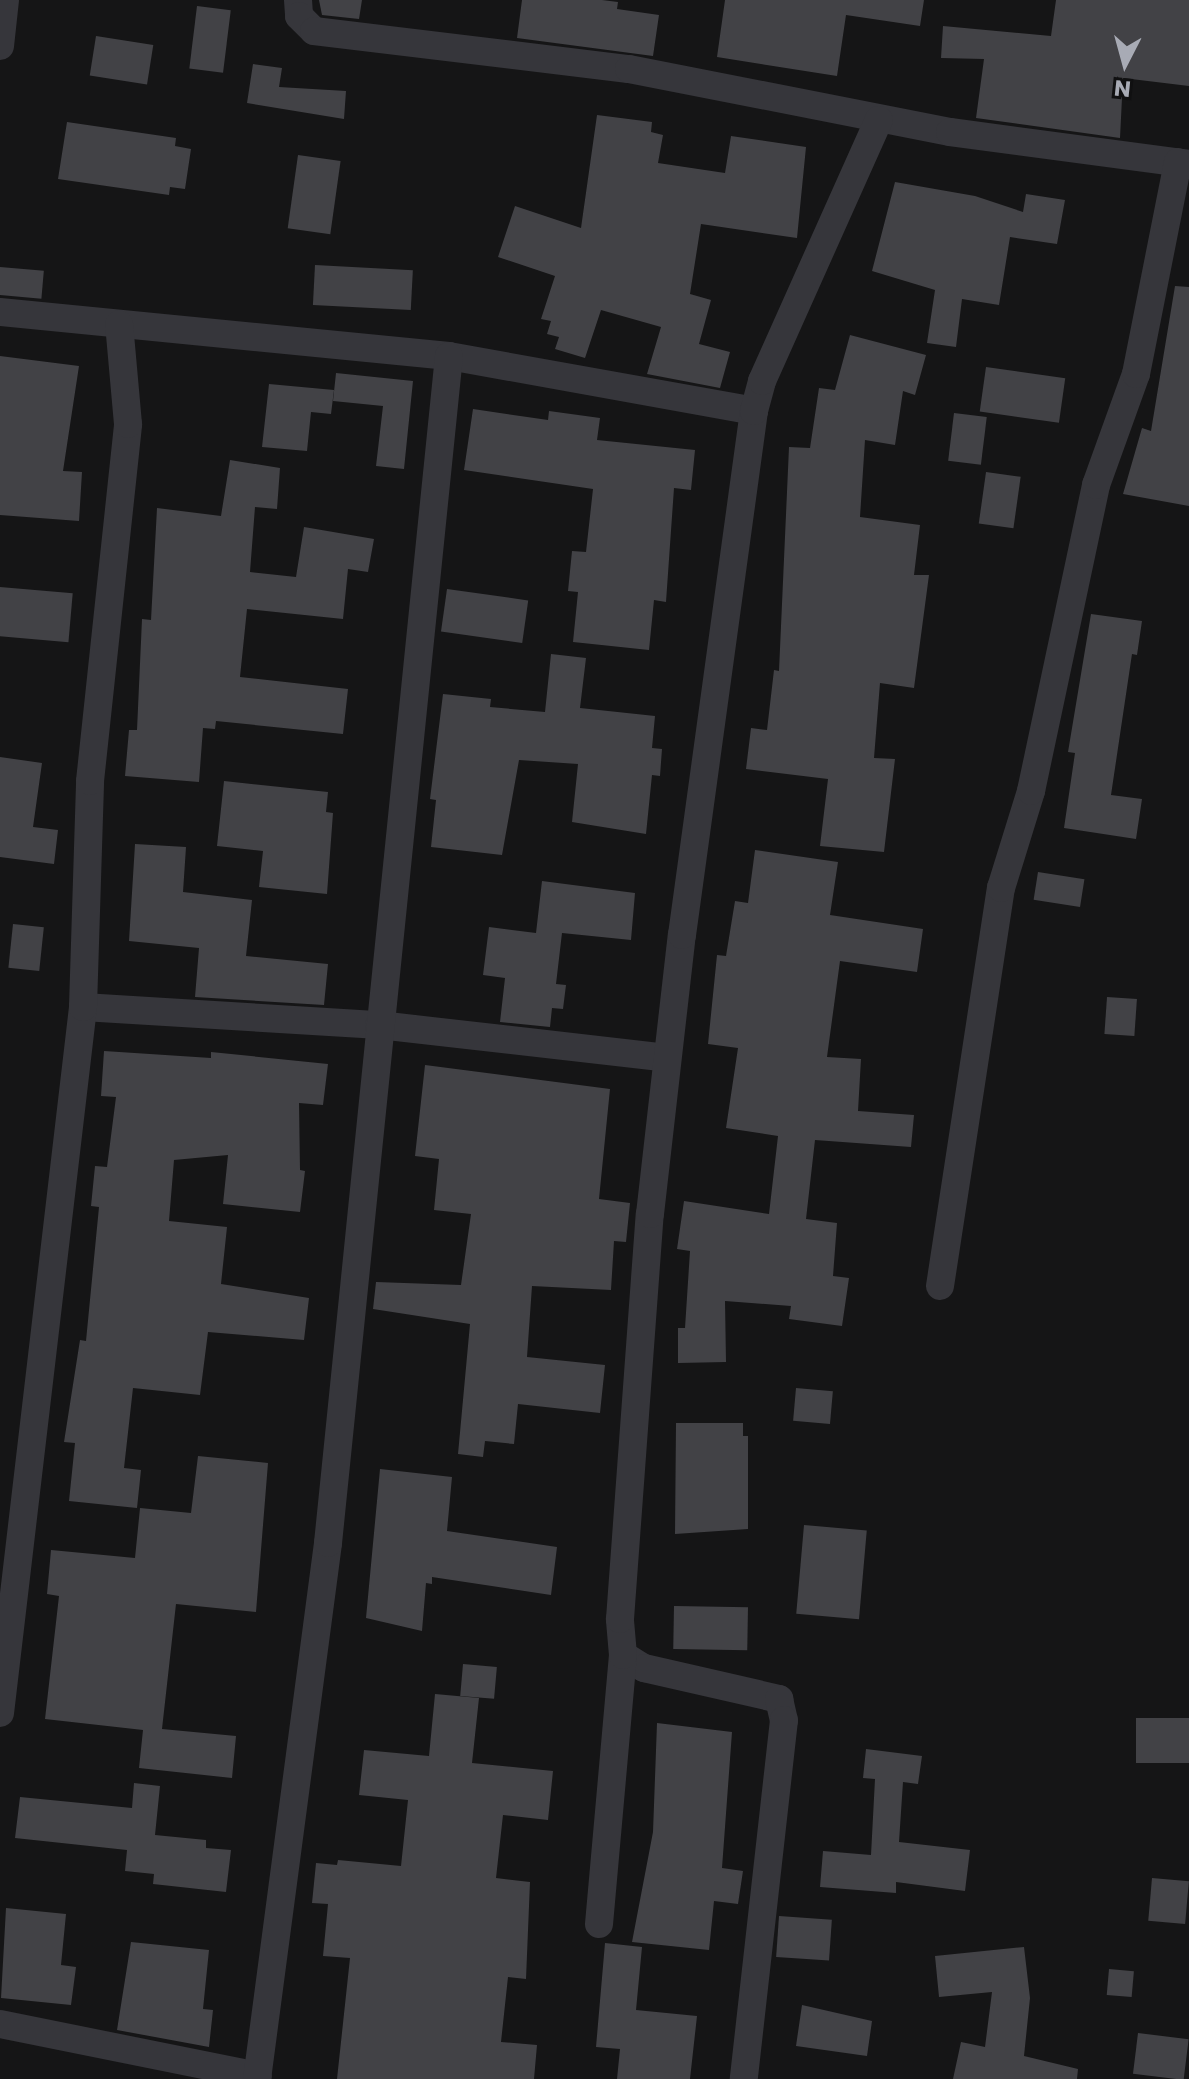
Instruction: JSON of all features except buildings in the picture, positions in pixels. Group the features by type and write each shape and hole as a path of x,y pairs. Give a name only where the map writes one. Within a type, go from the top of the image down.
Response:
{"street":[{"path":"0,46 5,0"},
{"path":"298,0 299,16 314,31 629,69 879,120 1184,163 1136,374 1096,485 1031,791 1001,888 940,1286"},
{"path":"599,1924 623,1655 623,1588 667,1058 754,411 762,381 879,120"},
{"path":"0,312 449,356 754,411"},
{"path":"0,1713 83,1007 90,781 128,424 119,324"},
{"path":"0,2024 258,2078 328,1543 449,356"},
{"path":"83,1007 379,1025 667,1058"},
{"path":"623,1655 644,1668 779,1699 784,1720 744,2079"}]}
